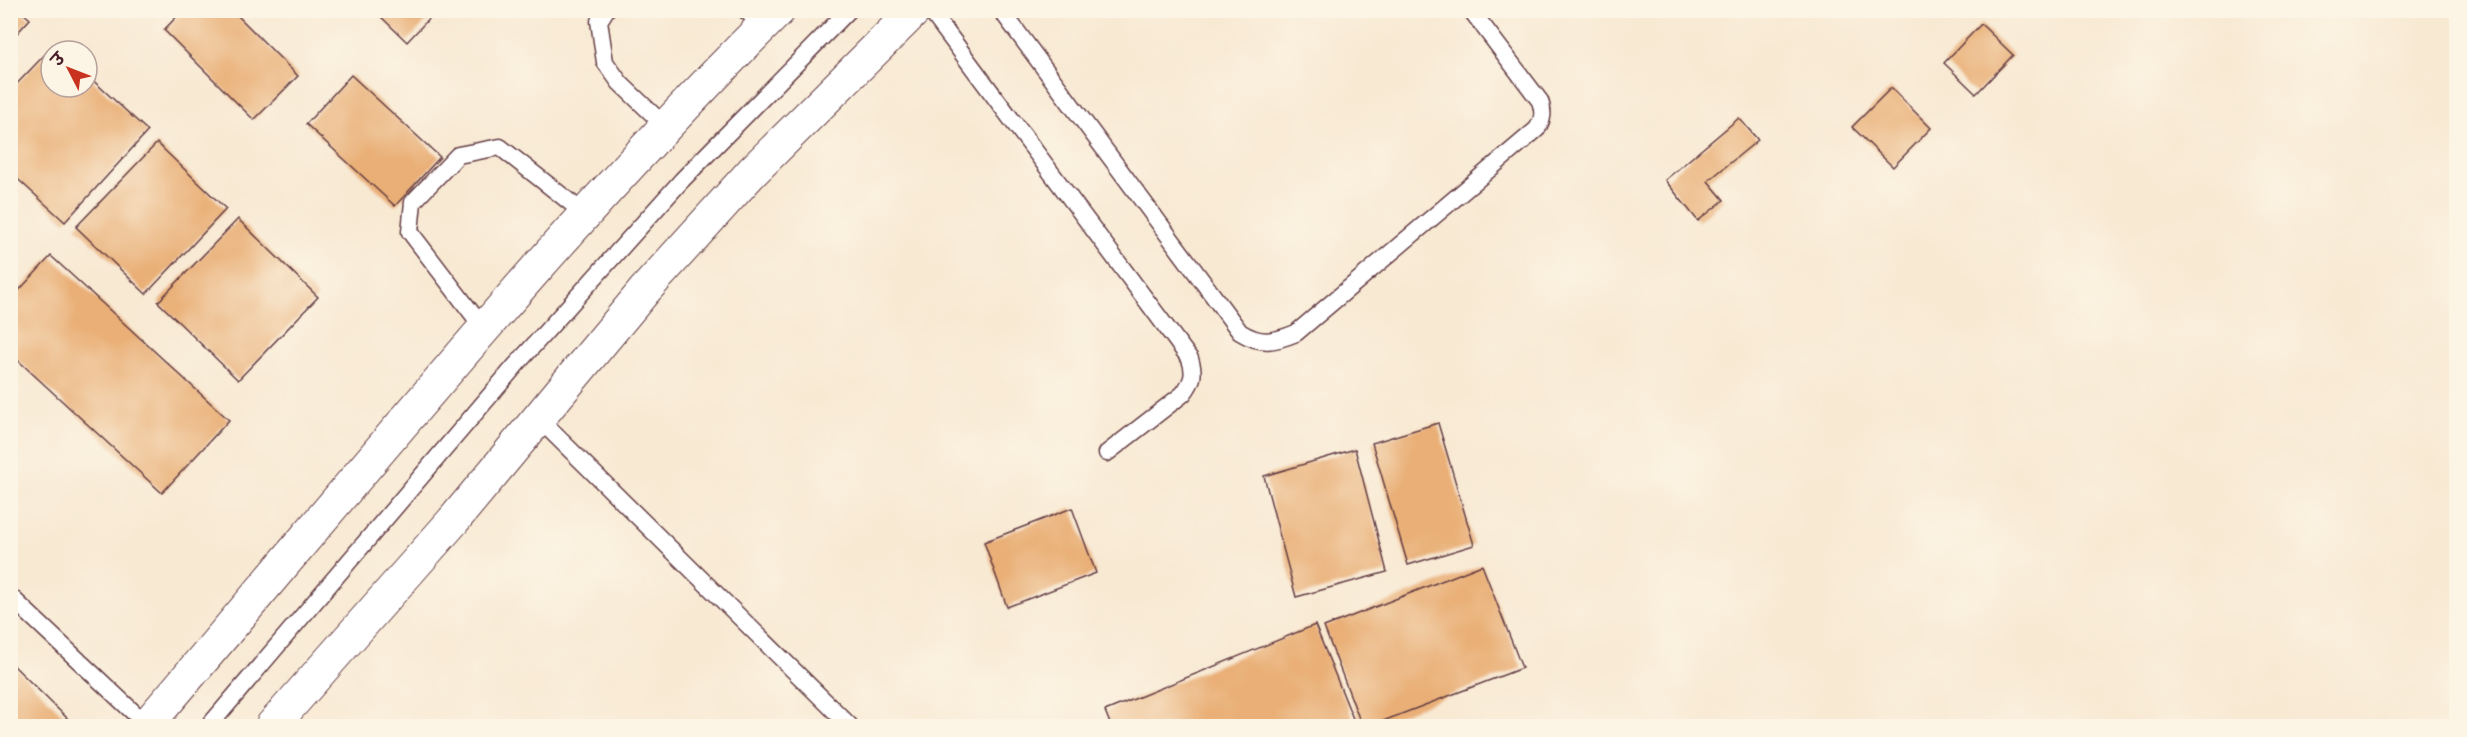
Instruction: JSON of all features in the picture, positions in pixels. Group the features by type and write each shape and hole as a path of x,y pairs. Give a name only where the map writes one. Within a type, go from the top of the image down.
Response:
{"main road":[{"path":"272,726 453,521 645,290 752,172 915,10"},
{"path":"146,726 484,329 585,214 666,127 763,15"}],"lane":[{"path":"606,10 599,21 605,62 620,83 666,127"},
{"path":"209,726 548,329 682,180 849,10"},
{"path":"930,10 1191,358 1194,371 1193,382 1183,394 1107,453"},
{"path":"1002,10 1240,332 1253,340 1282,339 1296,333 1538,129 1543,119 1540,101 1472,10"},
{"path":"484,329 410,232 413,202 458,155 500,147 585,214"},
{"path":"538,418 850,726"},
{"path":"10,596 146,726"}],"building":[{"path":"10,10 20,10 30,19 10,41"},
{"path":"183,10 232,10 298,76 254,120 164,30"},
{"path":"374,10 437,10 407,42"},
{"path":"1981,24 2013,55 1976,94 1944,63"},
{"path":"39,61 39,99 99,99 99,86 148,131 65,222 10,172 10,91"},
{"path":"351,75 440,157 395,206 306,124"},
{"path":"1891,88 1931,128 1893,167 1852,127"},
{"path":"1739,118 1758,140 1708,181 1724,200 1698,221 1665,180"},
{"path":"157,143 226,209 146,294 76,227"},
{"path":"238,219 318,297 238,380 158,302"},
{"path":"51,256 229,420 162,493 10,353 10,300"},
{"path":"1438,423 1474,545 1408,565 1372,443"},
{"path":"1355,449 1387,572 1296,597 1264,476"},
{"path":"1072,508 1096,573 1007,607 984,542"},
{"path":"1482,565 1522,668 1370,726 1362,726 1324,627"},
{"path":"1315,625 1356,726 1111,726 1105,711"},
{"path":"10,662 69,720 62,726 10,726"}]}
